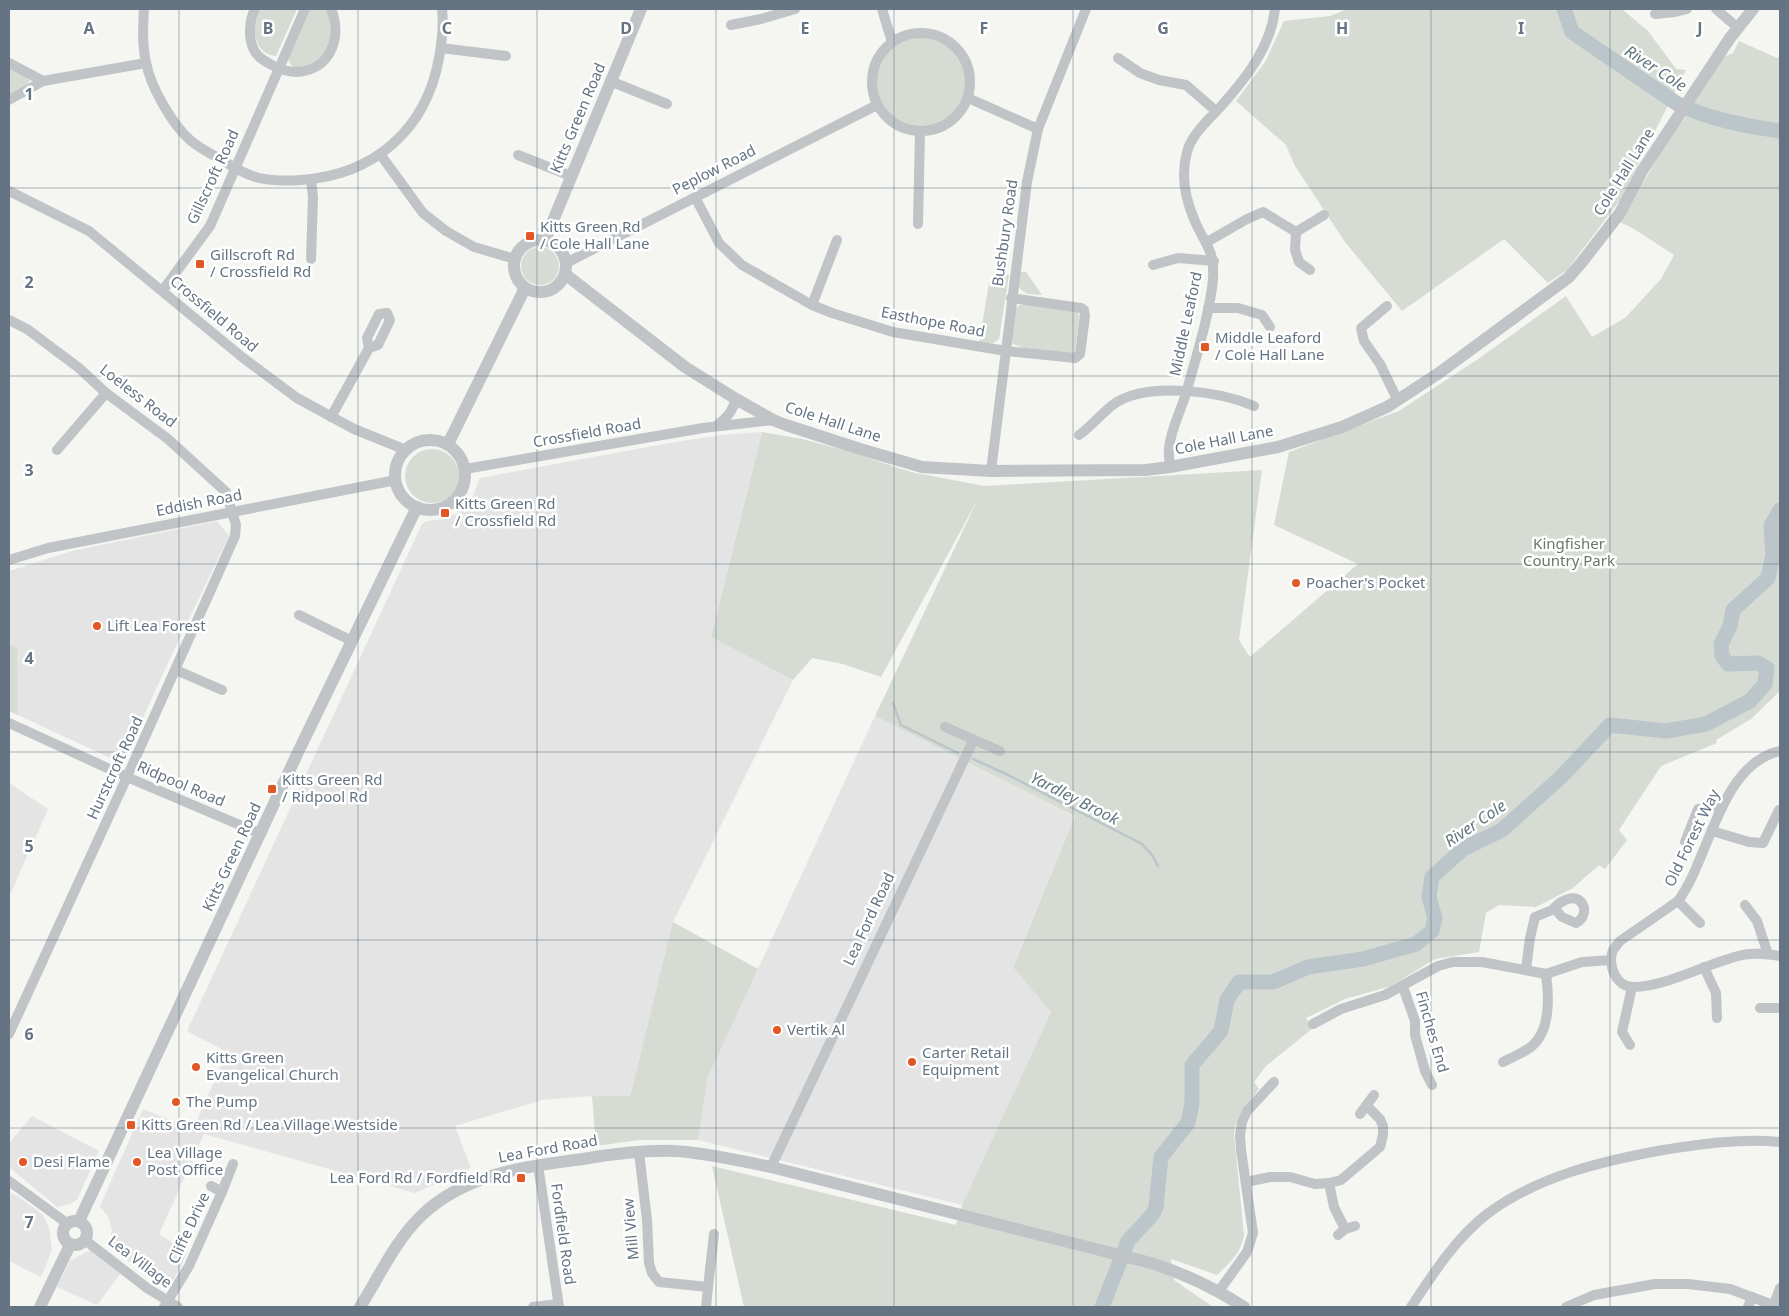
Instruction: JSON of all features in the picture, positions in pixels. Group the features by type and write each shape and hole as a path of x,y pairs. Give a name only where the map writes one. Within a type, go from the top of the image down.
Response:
{"street":[{"path":"144,9 143,39 146,63 163,104 177,126 190,140 205,151 235,168 258,178 286,181 337,175 380,154 414,122 436,76 441,48 442,9"},
{"path":"255,9 252,14 250,29 254,51 263,60 278,69 294,72 307,71 317,67 332,50 336,34 336,22 331,9"},
{"name":"Gillscroft Road","path":"162,290 210,226 305,9"},
{"name":"Kitts Green Road","path":"545,240 641,9"},
{"path":"731,25 795,9"},
{"path":"882,9 892,42"},
{"name":"Bushbury Road","path":"991,471 1011,298 1027,182 1038,129 1086,9"},
{"name":"Middle Leaford","path":"1170,467 1169,448 1187,392 1213,280 1214,261 1207,242 1194,220 1186,197 1184,170 1187,151 1195,136 1238,86 1259,58 1272,30 1275,9"},
{"path":"1655,14 1687,9"},
{"path":"1716,9 1738,28"},
{"name":"Cole Hall Lane","path":"566,269 685,367 773,420 922,467 991,471 1146,470 1278,447 1342,428 1387,407 1439,373 1568,278 1620,213 1642,171 1738,28 1753,9"},
{"path":"919,32 933,34 946,39 957,48 965,59 970,79 968,98 963,110 949,123 932,131 907,130 895,125 877,106 872,92 875,64 882,52 892,42 906,35 919,32"},
{"path":"441,48 506,56"},
{"path":"1118,58 1140,73 1159,80 1186,85 1216,111"},
{"path":"9,63 43,81"},
{"path":"9,100 43,81 146,63"},
{"path":"610,81 667,104"},
{"path":"968,98 1038,129"},
{"name":"Peplow Road","path":"566,269 695,197 877,106"},
{"path":"918,224 920,132"},
{"path":"380,154 423,213 446,230 474,246 515,259"},
{"path":"518,155 571,176"},
{"path":"311,179 313,197 311,259"},
{"name":"Crossfield Road","path":"9,191 90,231 242,357 292,394 331,417 406,450"},
{"name":"Easthope Road","path":"695,197 718,243 742,265 832,313 893,332 1042,356 1075,358 1078,356 1081,350 1084,310 1076,307 1011,298"},
{"path":"1207,242 1263,212 1296,232"},
{"path":"1296,232 1324,215"},
{"path":"1296,232 1295,250 1298,262 1310,270"},
{"path":"535,240 545,240 559,248 566,269 560,284 540,293 525,288 516,276 514,268 515,259 518,251 526,244 535,240"},
{"path":"812,304 837,240"},
{"path":"1153,265 1178,258 1214,261"},
{"path":"448,444 525,288"},
{"path":"1387,306 1361,328 1364,341 1380,364 1397,399"},
{"path":"1208,308 1238,308 1262,315 1270,327"},
{"name":"Loeless Road","path":"9,320 28,330 72,363 106,394 168,439 226,492 233,511"},
{"path":"331,417 369,348"},
{"path":"1079,435 1116,403 1134,394 1154,391 1187,392 1237,399 1254,406"},
{"path":"57,450 106,394"},
{"path":"715,427 733,411 736,399"},
{"name":"Crossfield Road","path":"465,469 715,427 773,420"},
{"path":"1091,426 1098,434"},
{"path":"428,440 448,444 461,458 465,469 465,481 453,502 432,509 416,507 409,503 401,493 396,480 397,465 406,450 416,443 428,440"},
{"name":"Eddish Road","path":"9,560 48,548 396,480"},
{"name":"Kitts Green Road","path":"73,1223 416,507"},
{"name":"Hurstcroft Road","path":"10,1028 128,777 235,536 236,525 233,511"},
{"path":"299,615 352,641"},
{"path":"176,670 222,690"},
{"name":"Ridpool Road","path":"9,723 261,834"},
{"path":"945,727 1000,751"},
{"name":"Lea Ford Road","path":"771,1167 973,740"},
{"name":"Old Forest Way","path":"1611,960 1614,949 1620,941 1678,901 1694,872 1722,806 1743,774 1760,760 1780,751"},
{"path":"1685,842 1698,809 1722,806"},
{"path":"1712,831 1749,842 1762,843 1779,810"},
{"name":"Old Forest Way","path":"1678,901 1700,923"},
{"path":"1745,905 1757,921 1768,954"},
{"path":"1526,970 1535,917 1554,908"},
{"path":"1313,1024 1341,1008 1385,995 1403,987 1438,966 1453,962 1482,962 1546,974 1582,962 1611,960 1611,967 1615,975 1622,983 1632,987 1660,982 1739,956 1768,954 1780,956"},
{"path":"1704,967 1716,993 1717,1018"},
{"path":"1503,1062 1532,1046 1541,1033 1546,1016 1548,994 1546,974"},
{"name":"Finches End","path":"1403,987 1415,1021 1415,1035 1422,1062 1432,1085"},
{"path":"1630,1045 1622,1032 1632,987"},
{"path":"1760,1008 1780,1008"},
{"path":"1219,1291 1247,1252 1253,1233 1241,1150 1240,1134 1242,1122 1247,1111 1274,1082"},
{"path":"1246,1182 1270,1177 1290,1177 1315,1184 1342,1180 1380,1147 1384,1135 1380,1119 1363,1110 1374,1096"},
{"path":"1410,1307 1455,1244 1487,1214 1531,1187 1584,1167 1658,1151 1729,1142 1780,1142"},
{"name":"Lea Ford Road","path":"360,1307 413,1224 431,1207 452,1192 478,1180 538,1165 639,1152 675,1151 771,1167 1151,1263 1182,1273 1219,1291 1244,1307"},
{"name":"Mill View","path":"639,1152 647,1220 649,1263 652,1273 659,1282 708,1287"},
{"name":"Cliffe Drive","path":"166,1304 189,1266 222,1192 232,1164"},
{"name":"Fordfield Road","path":"538,1165 559,1306"},
{"path":"9,1181 73,1223 85,1225 85,1240 79,1245 70,1245 64,1238 64,1231 73,1223"},
{"path":"1329,1183 1334,1208 1346,1230"},
{"path":"210,1186 222,1192"},
{"path":"706,1307 714,1234"},
{"name":"Lea Village","path":"85,1240 166,1304 178,1307"},
{"path":"40,1307 70,1245"},
{"path":"1566,1307 1594,1295 1655,1284 1688,1284 1730,1289 1773,1306 1780,1288"},
{"path":"1748,1307 1752,1297"},
{"path":"532,1307 559,1306"}],"shaded area":[{"path":"762,432 711,637 793,680 673,922 630,1096 592,1096 542,1100 455,1126 471,1168 415,1193 204,1134 159,1234 187,1252 180,1269 167,1290 109,1247 112,1229 108,1217 100,1206 143,1109 193,1129 227,1052 187,1031 422,524 461,512 472,498 480,478 669,443 721,435"},
{"name":"Lift Lea Forest","path":"217,521 229,536 126,755 110,758 18,715 17,648 9,644 9,571 72,551"},
{"path":"875,716 1075,816 1013,966 1051,1012 962,1205 698,1140 708,1077"},
{"path":"9,783 48,809 9,897"},
{"path":"32,1116 99,1151 77,1200 70,1204 57,1207 9,1167 9,1143"},
{"path":"10,1193 18,1196 43,1215 49,1227 52,1250 41,1277 9,1261"},
{"path":"90,1250 121,1273 97,1305 57,1287 70,1261"}],"green space":[{"path":"261,9 297,9 276,56 262,50 256,38 256,23"},
{"path":"308,9 326,9 330,16 332,39 330,48 311,68 297,68 288,59"},
{"path":"1347,9 1622,9 1648,31 1676,69 1686,70 1620,200 1567,270 1548,283 1504,239 1402,311 1345,242 1295,166 1286,145 1236,101 1265,62 1284,21 1330,16"},
{"path":"921,37 938,41 953,50 962,65 966,82 962,99 953,114 938,123 921,127 904,123 889,114 880,99 876,82 880,65 889,50 904,41"},
{"name":"Kingfisher Country Park","path":"1739,41 1777,58 1780,56 1780,691 1751,719 1716,740 1717,743 1661,766 1619,830 1627,840 1605,869 1599,865 1573,888 1536,907 1499,905 1486,913 1479,952 1435,959 1391,986 1345,999 1306,1018 1313,1028 1266,1066 1254,1082 1259,1089 1242,1110 1237,1121 1234,1135 1244,1235 1240,1248 1231,1261 1217,1275 1171,1259 1174,1280 1213,1307 744,1307 712,1166 956,1225 962,1205 1051,1012 1013,967 1075,816 875,716 978,499 881,677 843,664 812,658 793,680 711,637 762,432 802,439 847,451 911,472 984,486 1262,470 1239,640 1250,657 1358,564 1274,525 1289,452 1399,411 1478,359 1566,296 1592,337 1625,318 1661,279 1674,255 1620,222 1673,132 1683,121 1722,58 1733,53"},
{"path":"9,69 30,81 24,88 10,94"},
{"path":"540,247 554,252 559,266 554,280 540,285 526,280 521,266 526,252"},
{"path":"1019,272 1026,272 1042,295 1027,294 1018,287"},
{"path":"1004,274 1009,275 999,339 993,343 979,343 989,283"},
{"path":"1020,305 1076,311 1080,316 1075,351 1071,354 1024,348 1013,344 1011,338 1015,309"},
{"path":"432,449 442,451 451,457 457,466 459,476 457,486 451,495 442,501 432,503 422,501 413,495 407,486 405,476 407,466 413,457 422,451"},
{"path":"9,644 17,648 18,715 9,711"},
{"path":"673,922 758,969 708,1077 698,1140 639,1140 596,1146 592,1096 630,1096"}],"waterway":[{"name":"River Cole","path":"1564,9 1572,32 1676,103 1714,118 1780,131"},
{"name":"River Cole","path":"1102,1307 1128,1241 1152,1215 1156,1207 1161,1157 1188,1123 1192,1103 1192,1065 1221,1031 1227,1000 1239,982 1273,982 1308,967 1363,959 1416,944 1432,931 1435,918 1429,897 1432,877 1463,849 1502,830 1561,777 1610,725 1666,731 1706,724 1750,701 1765,684 1767,668 1758,663 1728,664 1722,656 1721,644 1730,626 1733,610 1768,578 1773,554 1771,526 1780,510"},
{"name":"Yardley Brook","path":"893,703 901,725 958,753"},
{"name":"Yardley Brook","path":"973,759 1142,844 1152,855 1158,866"}],"place":[{"name":"Kitts Green Rd / Cole Hall Lane","path":"530,236"},
{"name":"Gillscroft Rd / Crossfield Rd","path":"200,264"},
{"name":"Middle Leaford / Cole Hall Lane","path":"1205,347"},
{"name":"Kitts Green Rd / Crossfield Rd","path":"445,513"},
{"name":"Poacher's Pocket","path":"1296,583"},
{"name":"Lift Lea Forest","path":"97,626"},
{"name":"Kitts Green Rd / Ridpool Rd","path":"272,789"},
{"name":"Vertik Al","path":"777,1030"},
{"name":"Carter Retail Equipment","path":"912,1062"},
{"name":"Kitts Green Evangelical Church","path":"196,1067"},
{"name":"The Pump","path":"176,1102"},
{"name":"Kitts Green Rd / Lea Village Westside","path":"131,1125"},
{"name":"Desi Flame","path":"23,1162"},
{"name":"Lea Village Post Office","path":"137,1162"},
{"name":"Lea Ford Rd / Fordfield Rd","path":"521,1178"}]}
